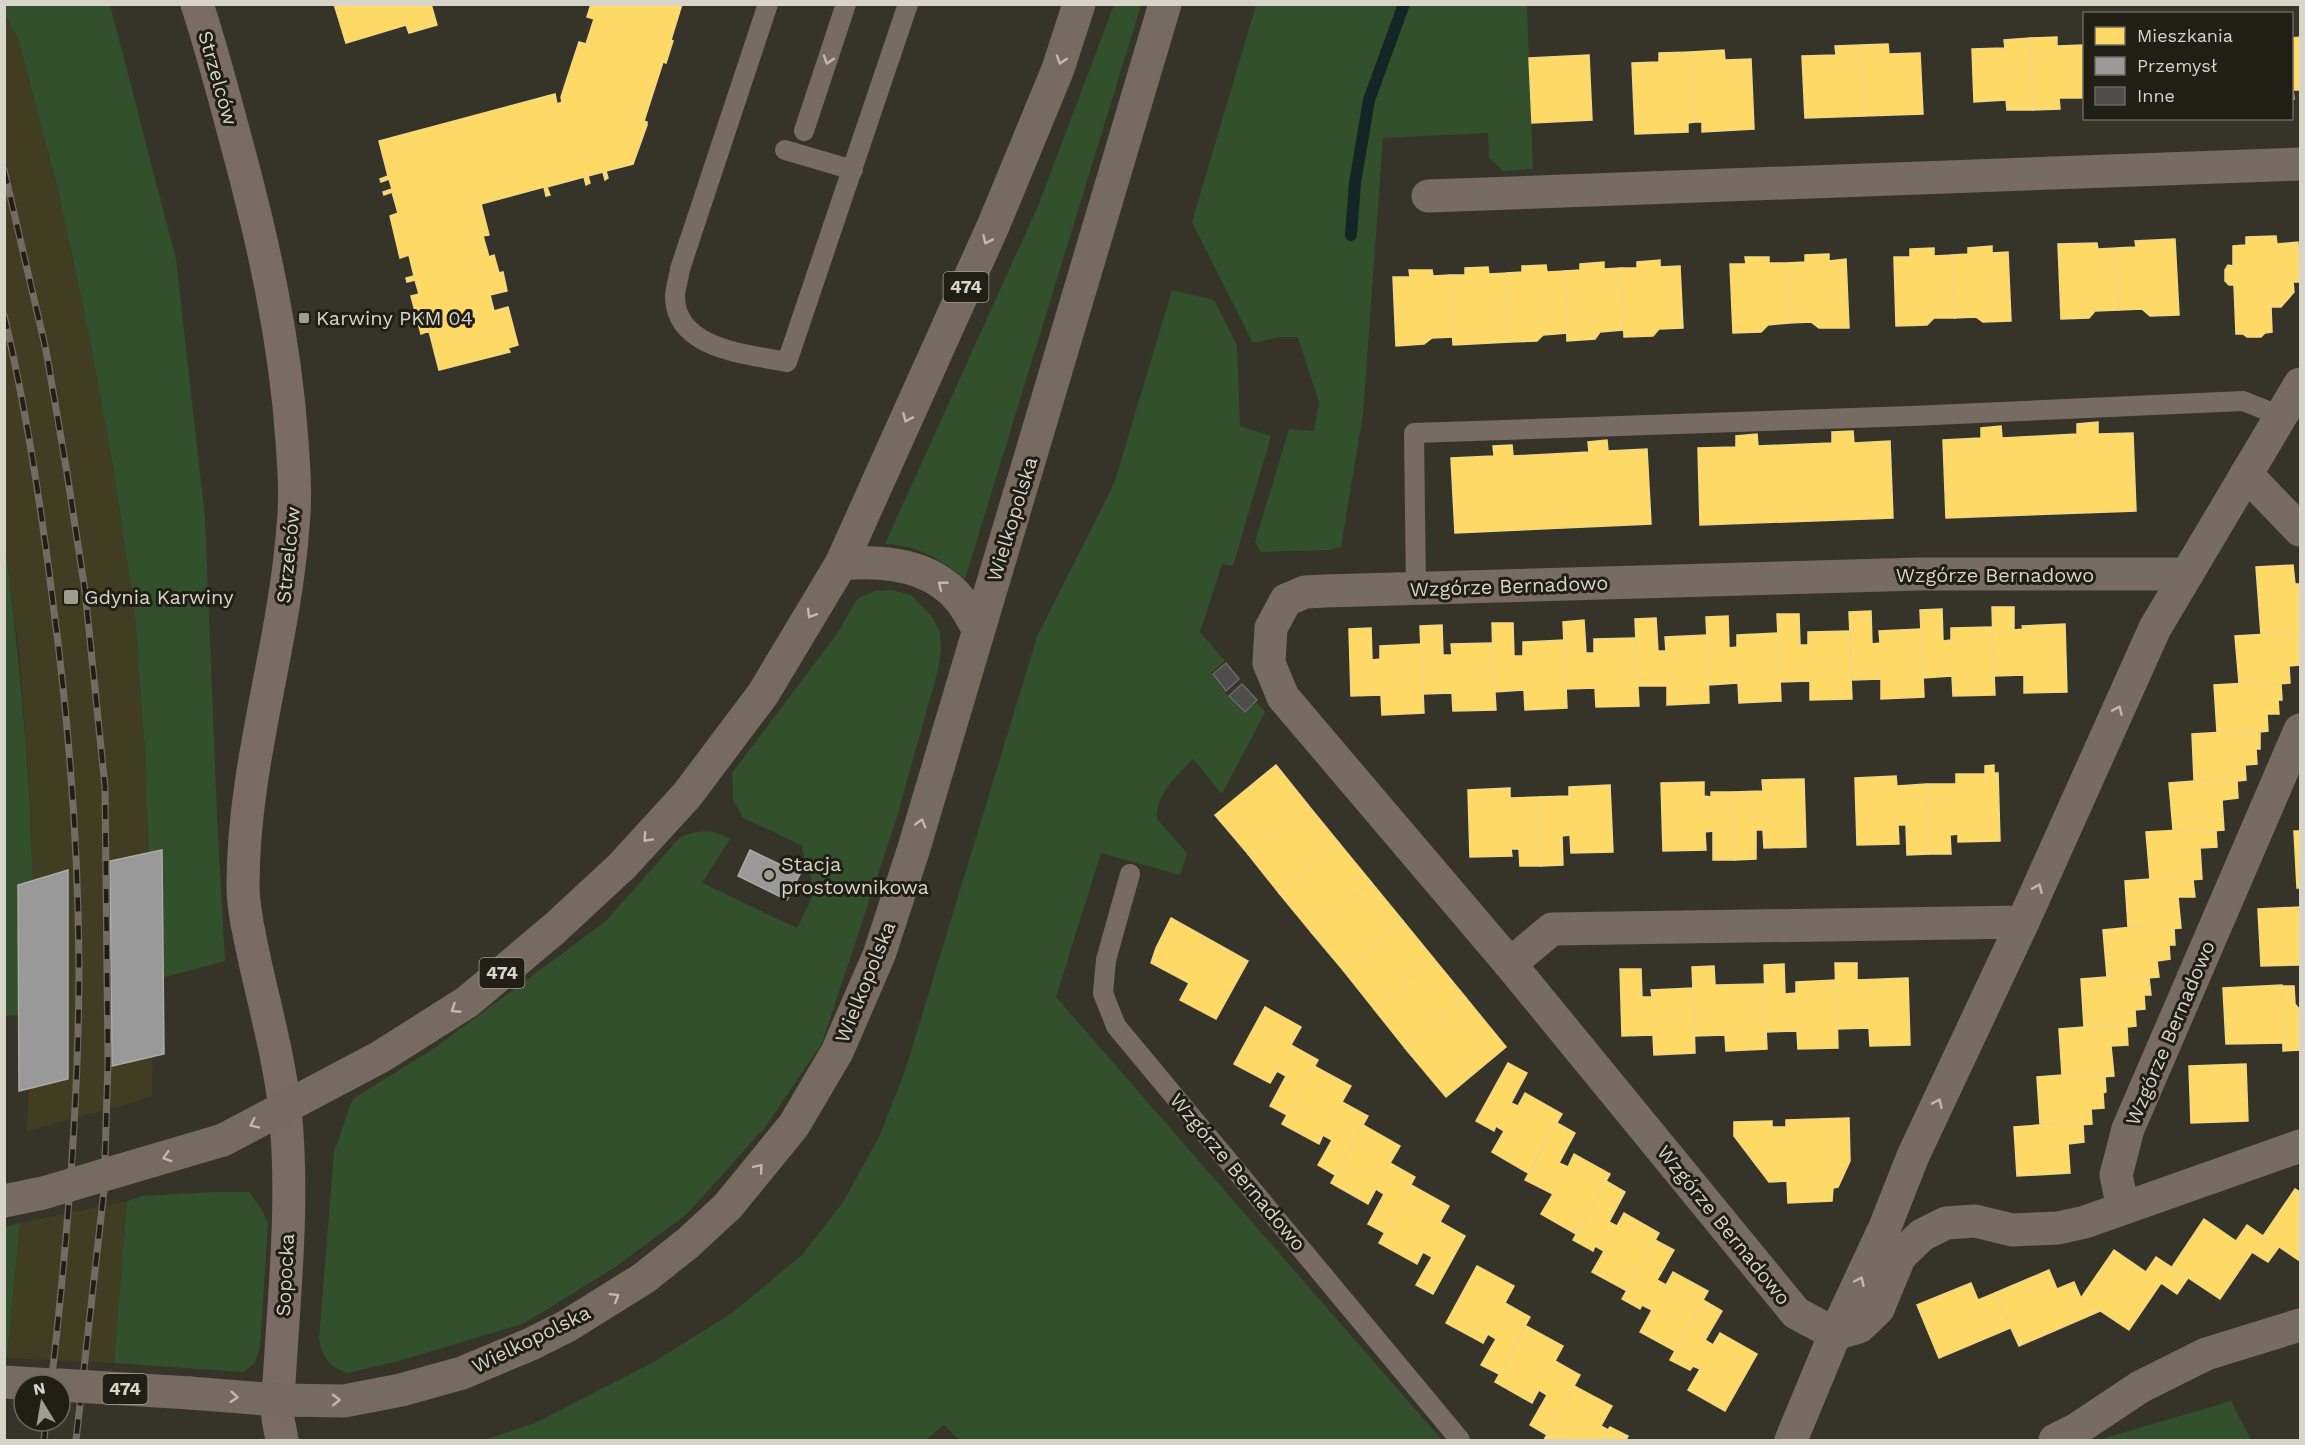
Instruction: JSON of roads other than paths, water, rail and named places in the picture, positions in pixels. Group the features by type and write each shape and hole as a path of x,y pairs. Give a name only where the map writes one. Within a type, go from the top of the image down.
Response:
{"main road":[{"name":"474","path":"4,1202 44,1193 223,1140 380,1058 467,1002 554,928 622,866 687,795 763,694 841,564 994,224 1058,69 1079,4"},
{"name":"Wielkopolska","path":"72,1386 278,1400 344,1401 401,1390 462,1373 567,1326 645,1278 728,1206 794,1125 837,1052 879,955 914,848 1165,4"},
{"path":"841,564 871,561 904,565 935,579 960,600 978,629"}],"street":[{"name":"Strzelców","path":"197,4 267,258 280,325 290,410 294,525 287,579 252,776 243,845 243,891 249,934 285,1109"},
{"path":"1428,195 2301,164"},
{"path":"1791,1440 1835,1334 1885,1227 1926,1129 2023,922 2155,628 2301,384"},
{"path":"2246,474 2301,530"},
{"name":"Wzgórze Bernadowo","path":"1835,1334 1796,1313 1510,964 1283,698 1269,663 1271,628 1286,600 1305,592 1921,574 2187,574"},
{"name":"Wzgórze Bernadowo","path":"2123,1208 2116,1175 2128,1129 2301,730"},
{"path":"1510,964 1552,929 2023,922"},
{"name":"Sopocka","path":"282,1440 278,1419 278,1400 289,1193 285,1109"},
{"path":"1835,1334 1859,1327 1878,1309 1900,1256 1922,1234 1946,1223 1975,1221 2012,1230 2058,1228 2085,1222 2301,1146"},
{"path":"2055,1440 2078,1429 2140,1387 2206,1354 2301,1325"}],"lane":[{"path":"768,4 680,269 675,297 682,322 698,338 719,347 787,362 909,4"},
{"path":"846,4 791,151 853,170"},
{"path":"1416,589 1414,433 1912,416 2244,401 2281,416"},
{"name":"Wzgórze Bernadowo","path":"1130,873 1106,960 1103,993 1116,1026 1460,1440"}],"waterway":[{"path":"1351,235 1355,183 1369,100 1404,4"}],"railway":[{"path":"4,170 46,350 67,473 85,591 105,787 108,1063 104,1190 76,1440"},
{"path":"4,315 26,423 48,567 59,648 75,828 79,964 77,1070 67,1228 52,1373"},
{"path":"44,1440 45,1433"}],"place":[{"name":"Karwiny PKM 04","path":"304,318"},
{"name":"Gdynia Karwiny","path":"71,597"},
{"name":"Stacja prostownikowa","path":"769,875"}]}
